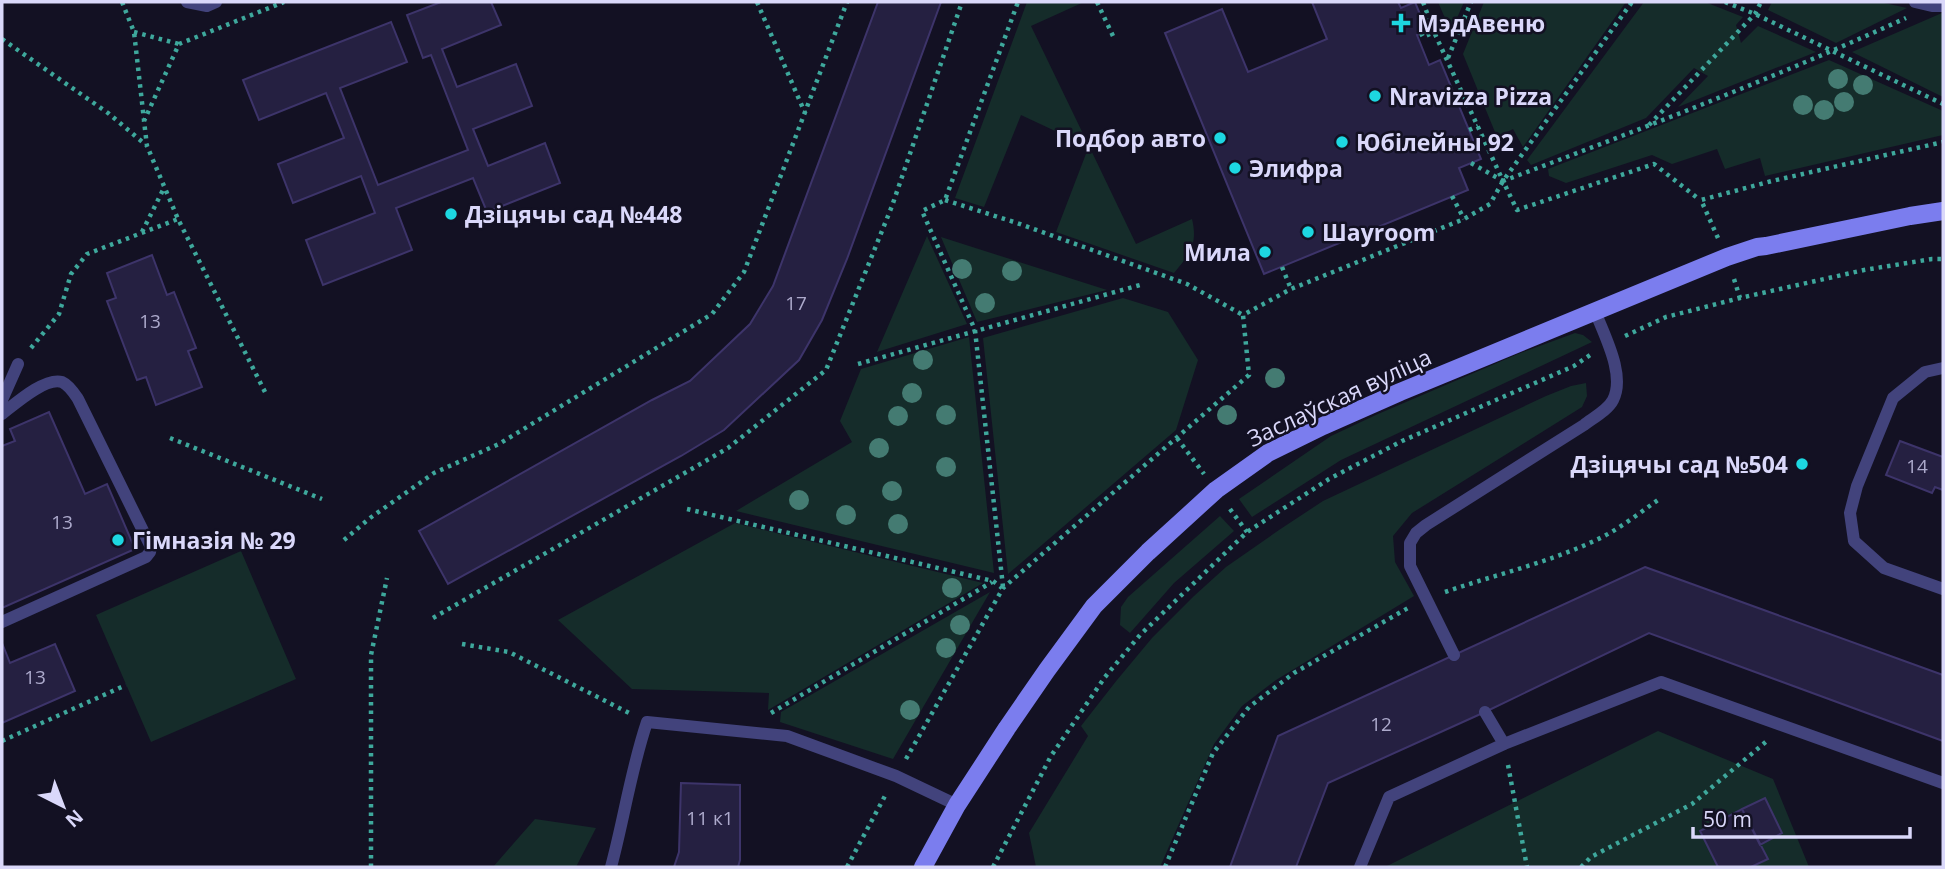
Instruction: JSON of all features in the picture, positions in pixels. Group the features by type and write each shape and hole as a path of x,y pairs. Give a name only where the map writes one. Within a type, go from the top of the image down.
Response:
{"main road":[{"name":"Заслаўская вуліца","path":"923,867 957,805 1047,670 1094,606 1216,490 1268,453 1378,401 1727,257 1757,247 1943,211"}],"lane":[{"path":"187,2 206,6 216,2"},
{"path":"1915,2 1938,6"},
{"path":"1454,655 1410,566 1410,543 1416,533 1426,525 1584,425 1613,401 1618,376 1595,311"},
{"path":"2,400 18,364"},
{"path":"1943,368 1925,372 1893,398 1857,486 1850,513 1854,541 1884,568 1943,589"},
{"path":"2,414 49,382 62,383 72,389 150,547 146,556 2,622"},
{"path":"1360,867 1389,797 1504,744 1661,682 1943,783"},
{"path":"1485,712 1504,744"},
{"path":"611,867 638,751 648,722 787,736 897,776 957,805"}],"path":[{"path":"122,2 134,32 147,146 178,219 265,392"},
{"path":"134,32 179,44 284,2"},
{"path":"757,2 805,113"},
{"path":"344,540 370,518 434,473 499,444 712,314 744,272 847,2"},
{"path":"433,618 729,448 826,370 892,206 962,2"},
{"path":"945,201 1018,2"},
{"path":"1097,2 1113,36"},
{"path":"1423,2 1434,32 1517,210 1654,164 1701,200 1727,257"},
{"path":"1447,59 1471,2"},
{"path":"1243,315 1291,289 1464,219 1490,204 1503,181 1632,2"},
{"path":"1725,2 1943,104"},
{"path":"1647,127 1755,14 1761,2"},
{"path":"1471,163 1503,181 1647,127 1938,6"},
{"path":"1422,33 1423,37 1434,32"},
{"path":"2,39 108,113 147,146"},
{"path":"144,121 179,44"},
{"path":"1449,82 1457,79"},
{"path":"1459,106 1467,103"},
{"path":"1469,130 1479,127"},
{"path":"1701,200 1943,142"},
{"path":"142,233 164,188"},
{"path":"1452,196 1464,219"},
{"path":"1003,588 975,330 922,211 945,201 1017,223 1187,284 1243,315"},
{"path":"18,364 59,314 71,274 87,254 178,219"},
{"path":"993,867 1051,756 1105,677 1140,635 1247,533 1329,479 1389,447 1574,366 1608,344 1666,317 1864,270 1943,259"},
{"path":"1282,267 1291,289"},
{"path":"858,364 1140,285"},
{"path":"847,867 1003,588 1249,374 1243,315"},
{"path":"170,438 323,499"},
{"path":"1177,438 1195,462"},
{"path":"1165,867 1213,753 1249,707 1294,673 1426,598 1564,554 1597,540 1658,499"},
{"path":"687,509 993,581 1003,588"},
{"path":"1230,509 1247,533"},
{"path":"371,867 371,655 387,578"},
{"path":"741,732 993,581"},
{"path":"463,644 509,652 648,722"},
{"path":"2,741 126,685"},
{"path":"1581,867 1591,857 1692,804 1785,726"},
{"path":"1504,744 1527,867"}],"green space":[{"path":"1027,2 1084,2 1031,26 1087,142 1085,145 1021,115 984,207 955,198"},
{"path":"1438,2 1464,2 1451,32"},
{"path":"1484,2 1626,2 1523,147 1513,129 1497,137 1463,54"},
{"path":"1644,2 1705,2 1743,17 1736,25 1741,43 1758,26 1816,52 1678,107 1708,76 1694,68 1646,118 1531,165 1527,160"},
{"path":"1772,2 1880,2 1907,8 1836,43 1768,10"},
{"path":"1942,13 1943,97 1852,52"},
{"path":"1829,60 1943,111 1943,135 1765,176 1760,158 1725,169 1717,149 1672,164 1652,155 1566,183 1549,176 1548,169"},
{"path":"1089,146 1136,244 1192,219 1194,235 1191,248 1174,273 1056,232"},
{"path":"927,236 967,324 877,352"},
{"path":"941,237 1107,290 977,322"},
{"path":"1123,298 1168,312 1198,360 1176,430 1008,574 983,338"},
{"path":"1575,333 1592,342 1341,460 1252,517 1239,499 1331,436 1518,354"},
{"path":"969,337 994,573 736,511 852,442 840,421 861,369"},
{"path":"1586,383 1587,396 1582,407 1412,513 1393,536 1395,562 1414,596 1276,680 1242,706 1214,744 1160,867 1036,867 1029,833 1088,736 1081,726 1152,638 1226,567 1323,501 1546,396"},
{"path":"1220,516 1234,531 1174,583 1130,633 1120,625 1121,607 1128,597"},
{"path":"735,523 983,583 768,710 769,693 632,689 558,620"},
{"path":"241,551 296,679 151,742 96,615"},
{"path":"990,592 893,759 780,722 781,712"},
{"path":"1658,731 1773,779 1809,867 1385,867"},
{"path":"535,819 596,828 576,867 493,867"}],"building":[{"path":"441,2 491,2 501,25 442,49 457,87 516,64 532,106 473,129 488,166 545,143 560,183 487,212 473,178 396,208 412,250 323,285 306,240 375,213 361,176 293,203 278,164 344,138 326,93 259,120 243,80 391,22 407,62 340,88 378,185 468,150 431,55 423,58 407,15"},
{"path":"878,2 941,2 847,259 822,320 799,360 724,430 448,584 419,531 690,381 750,324 773,286"},
{"name":"Юбілейны 92","path":"1312,2 1398,2 1401,8 1415,2 1427,31 1417,35 1429,65 1440,60 1481,159 1459,168 1468,190 1264,274 1165,33 1222,9 1248,72 1327,39"},
{"path":"152,255 167,295 174,292 196,348 188,351 202,387 156,405 146,377 137,380 107,301 116,298 107,273"},
{"path":"49,412 85,494 107,484 135,549 2,608 2,446 15,441 10,429"},
{"path":"1900,441 1943,457 1943,490 1935,487 1932,493 1886,475"},
{"path":"1645,567 1943,675 1943,741 1649,633 1485,712 1328,783 1296,867 1230,867 1278,736"},
{"path":"2,643 10,663 55,644 75,691 2,723"},
{"path":"681,783 740,785 738,867 674,867 679,852"},
{"path":"1765,798 1782,833 1760,845 1742,809"},
{"path":"1742,809 1768,859 1751,867 1718,867 1700,831"}],"place":[{"name":"МэдАвеню","path":"1401,23"},
{"name":"Nravizza Pizza","path":"1375,96"},
{"name":"Подбор авто","path":"1220,138"},
{"name":"Юбілейны 92","path":"1342,142"},
{"name":"Элифра","path":"1235,168"},
{"name":"Дзіцячы сад №448","path":"451,214"},
{"name":"Шауroom","path":"1308,232"},
{"name":"Мила","path":"1265,252"},
{"name":"Дзіцячы сад №504","path":"1802,464"},
{"name":"Гімназія № 29","path":"118,540"}]}
